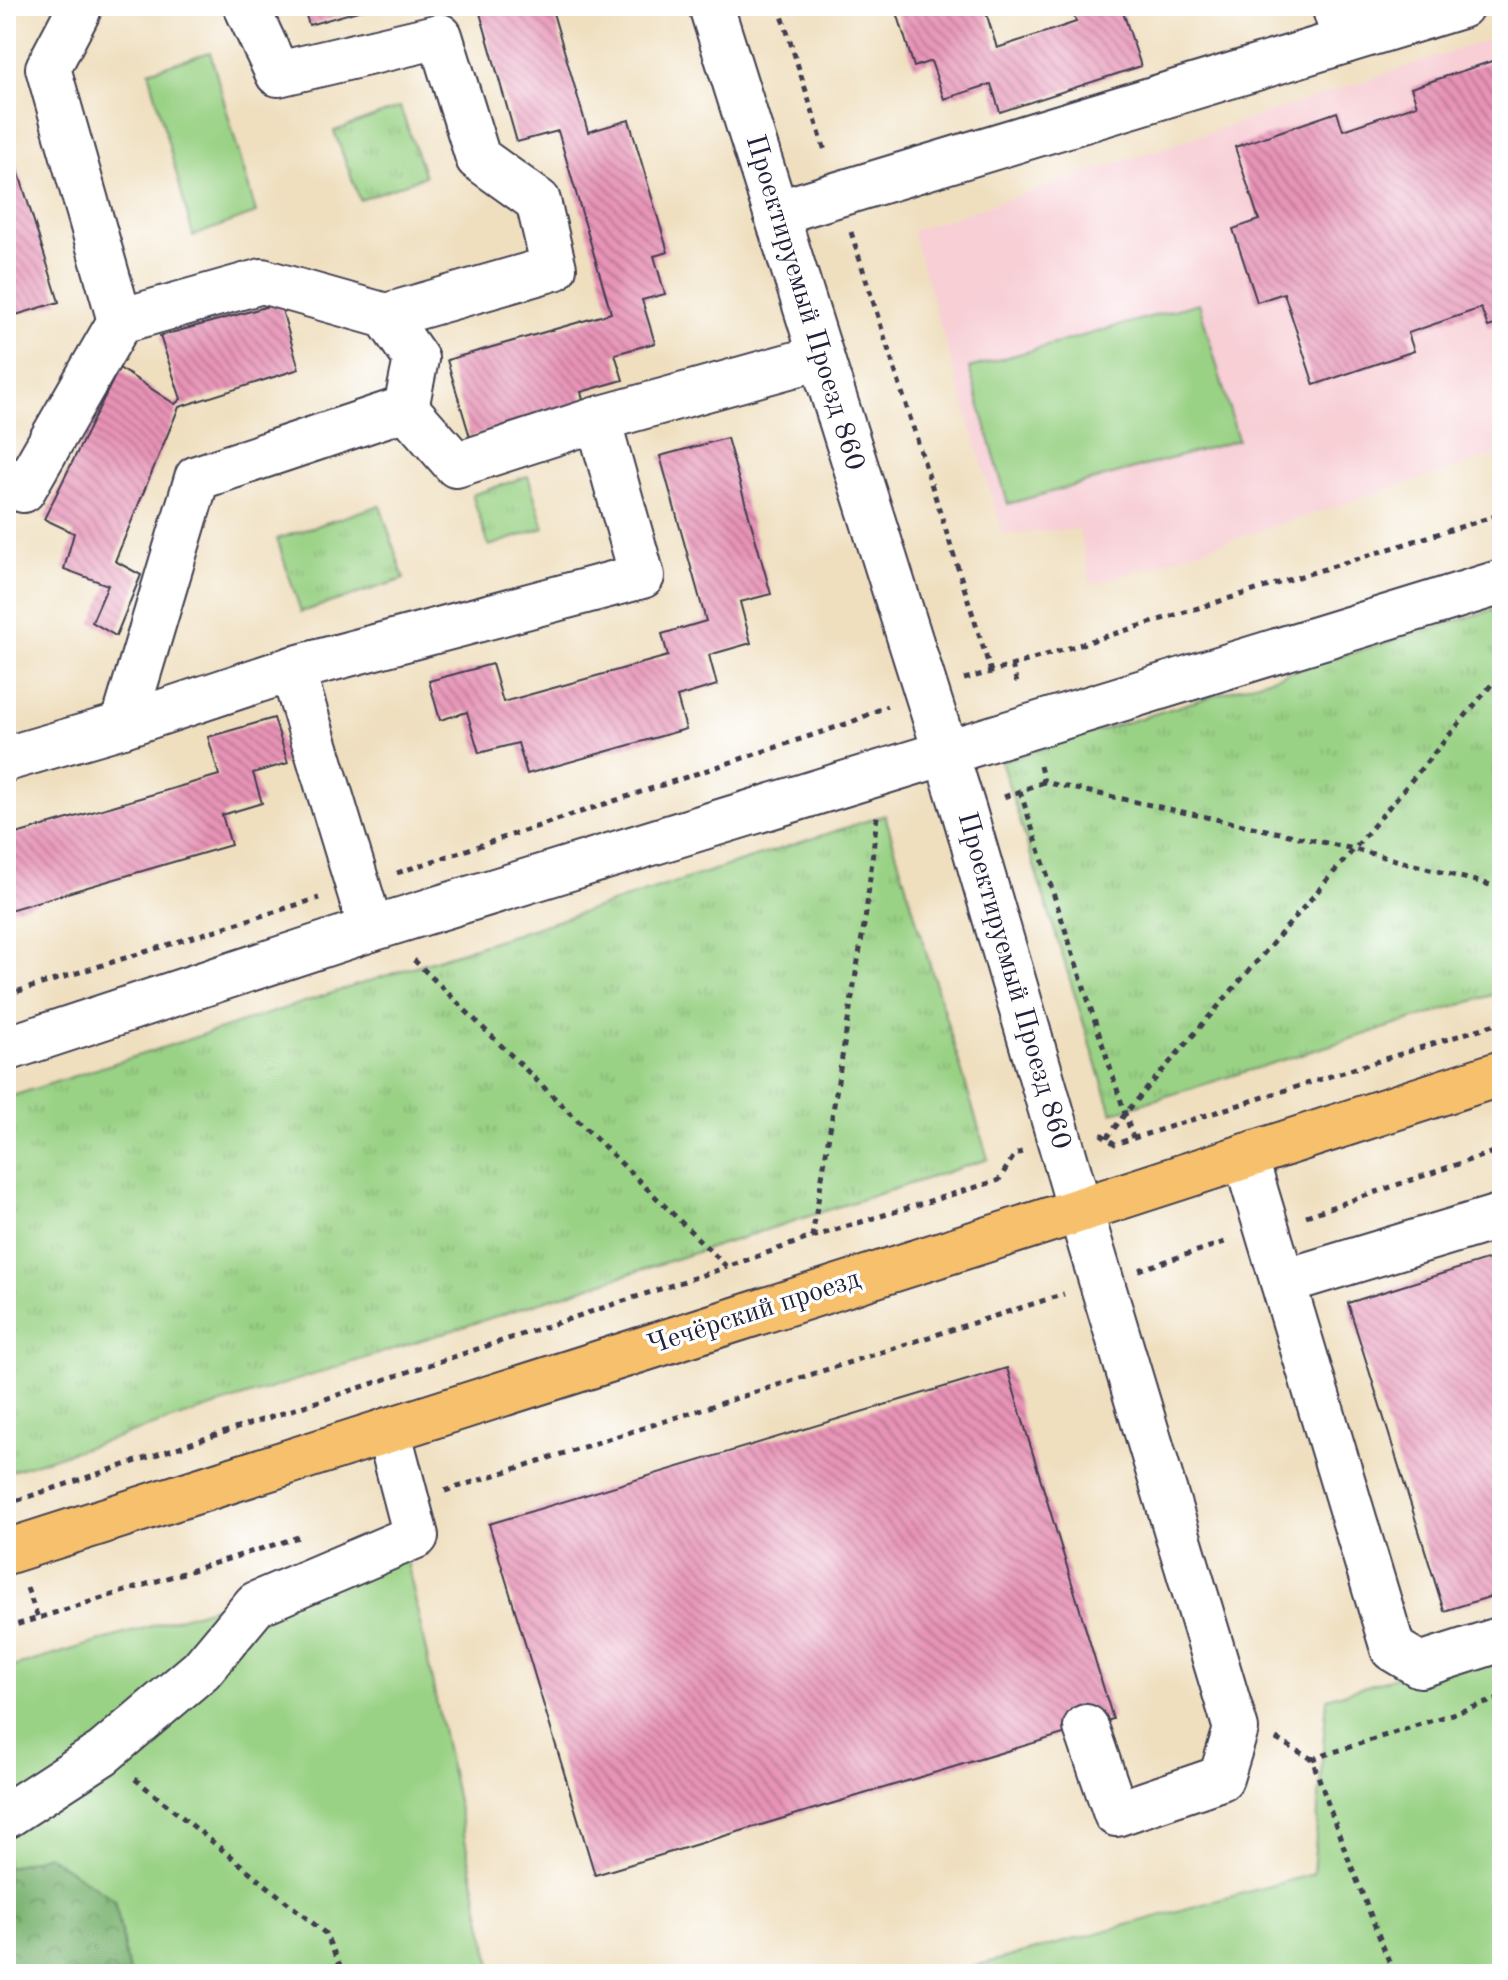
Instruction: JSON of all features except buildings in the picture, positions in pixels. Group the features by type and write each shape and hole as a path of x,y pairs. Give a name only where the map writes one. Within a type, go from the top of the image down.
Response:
{"main road":[{"name":"Чечёрский проезд","path":"6,1552 1502,1073"}],"street":[{"path":"23,490 120,321 262,281 386,316 554,268 538,201 478,158 440,36 278,74 246,6"},
{"name":"Проектируемый Проезд 860","path":"711,6 945,752 1236,1729"},
{"path":"776,213 1339,23 1461,6"},
{"path":"83,8 48,68 120,321"},
{"path":"386,316 416,359 406,408"},
{"path":"406,408 456,465 598,419 821,357"},
{"path":"123,725 197,478 406,408"},
{"path":"6,759 123,725 292,669 642,576 598,419"},
{"path":"6,1049 388,940 945,752 1502,582"},
{"path":"292,669 358,886 388,940"},
{"path":"1245,1156 1393,1649 1420,1665 1502,1639"},
{"path":"1283,1282 1502,1216"},
{"path":"6,1816 103,1753 201,1670 256,1604 416,1536 388,1430"},
{"path":"1086,1727 1116,1814 1221,1778 1236,1729"}],"path":[{"path":"779,6 991,672"},
{"path":"6,995 358,886 852,722 924,689 991,672 1502,514"},
{"path":"1012,665 1044,782 1354,849 1502,888"},
{"path":"1107,1138 1502,672"},
{"path":"1020,791 1133,1138"},
{"path":"6,1504 812,1237 866,913 878,807"},
{"path":"388,940 727,1267"},
{"path":"1345,1072 1502,1022"},
{"path":"407,1503 1103,1282"},
{"path":"6,1628 304,1535"},
{"path":"1312,1759 1502,1698"},
{"path":"1236,1729 1275,1739 1312,1759 1394,1974"},
{"path":"103,1753 325,1933 344,1974"}],"shaded area":[{"path":"1502,35 1502,453 1091,585 1079,529 1003,534 912,231"}],"green space":[{"path":"210,52 256,213 193,236 149,71"},
{"path":"400,107 425,176 360,200 334,131"},
{"path":"1199,303 1238,440 1008,504 969,368"},
{"path":"528,476 544,528 489,546 472,495"},
{"path":"380,505 404,579 301,612 277,539"},
{"path":"1502,607 1502,992 1112,1113 1001,761"},
{"path":"885,815 988,1159 6,1473 6,1098"},
{"path":"405,1551 493,1974 129,1974 115,1900 6,1868 6,1669"},
{"path":"1502,1644 1502,1974 946,1974 1313,1874 1327,1698"},
{"path":"47,1855 115,1900 129,1974 6,1974 6,1868"}]}
